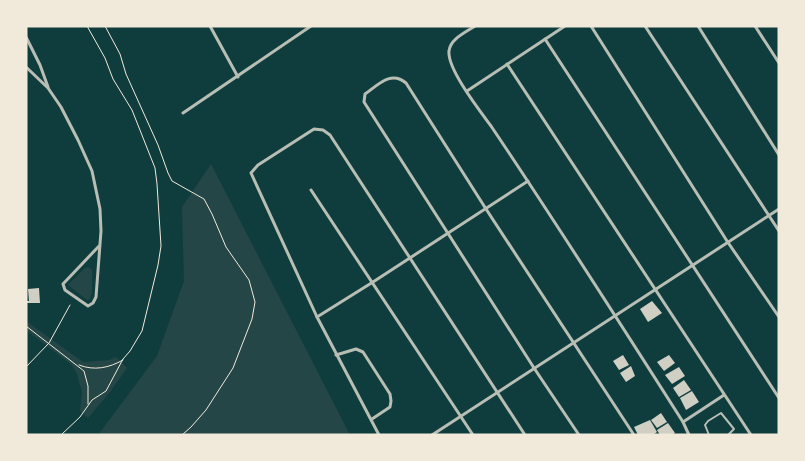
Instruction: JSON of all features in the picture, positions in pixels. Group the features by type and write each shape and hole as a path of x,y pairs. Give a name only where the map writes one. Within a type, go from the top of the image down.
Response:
{"street":[{"path":"210,26 238,77"},
{"path":"183,113 311,26"},
{"path":"475,26 451,42 449,51 450,63 615,316 683,422 689,435"},
{"path":"467,91 565,26"},
{"path":"591,26 727,241 779,317"},
{"path":"645,26 779,231"},
{"path":"698,26 779,155"},
{"path":"755,26 779,63"},
{"path":"26,37 40,65 48,88"},
{"path":"546,39 779,398"},
{"path":"507,64 751,435"},
{"path":"26,67 48,88 61,107 92,171 100,209 101,231 100,245 96,297 93,303 88,306 65,290 63,284 100,245"},
{"path":"579,435 364,102 365,94 390,77 400,78 406,83 634,435"},
{"path":"379,435 317,316 252,173 258,164 314,129 323,130 330,135 525,435"},
{"path":"317,316 410,259 528,181"},
{"path":"312,190 473,435"},
{"path":"432,435 727,241 779,209"},
{"path":"336,355 356,349 363,352 390,394 390,407 372,419"},
{"path":"683,422 724,395"}],"lane":[{"path":"709,435 705,425 721,413 734,430 728,435"}],"path":[{"path":"61,435 80,417 88,405 106,391 123,359 142,330 158,265 161,236 158,184 148,148 132,110 113,79 105,58 87,26"},
{"path":"105,26 120,54 126,74 172,181 204,199 226,247 250,280 255,302 252,319 233,368 206,410 182,435"},
{"path":"26,367 49,343 70,305"},
{"path":"26,326 79,365 86,368 96,369 114,365 123,359"},
{"path":"79,365 87,378 88,405"}],"shaded area":[{"path":"211,164 350,435 98,435 157,356 184,281 182,207"},
{"path":"88,267 92,270 92,292 90,299 87,300 68,285"},
{"path":"26,321 83,362 109,360 116,357 127,368 88,418 80,411 82,392 77,374 72,365 26,330"}],"building":[{"path":"39,288 40,303 26,303 26,301 29,301 28,289"},
{"path":"652,301 662,313 648,322 640,309"},
{"path":"623,355 629,365 619,370 613,361"},
{"path":"669,355 675,363 664,371 657,362"},
{"path":"631,366 635,376 626,382 620,373"},
{"path":"679,367 685,376 672,384 665,375"},
{"path":"684,380 691,390 679,397 673,388"},
{"path":"692,391 699,402 686,410 680,398"},
{"path":"661,413 667,422 657,428 651,420"},
{"path":"650,420 657,432 653,435 638,435 634,427"},
{"path":"668,423 675,433 672,435 660,435 657,430"}]}
